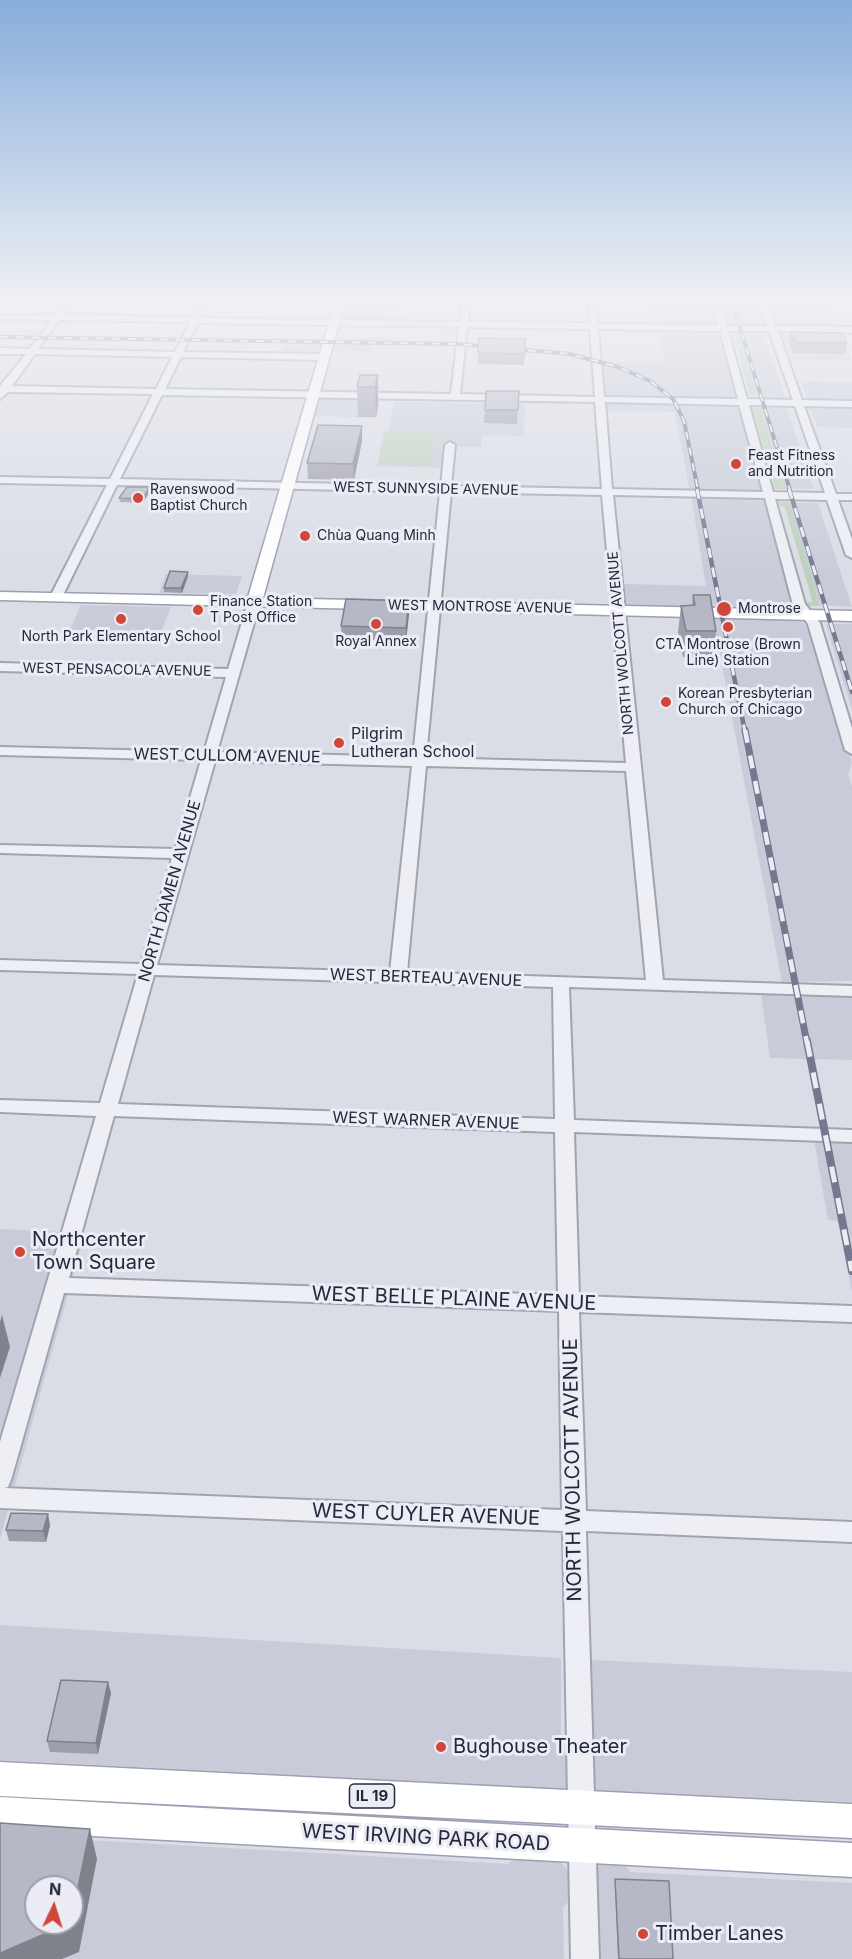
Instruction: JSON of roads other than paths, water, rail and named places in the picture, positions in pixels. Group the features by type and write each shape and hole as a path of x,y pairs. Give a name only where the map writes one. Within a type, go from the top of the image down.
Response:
{"main road":[{"name":"NORTH DAMEN AVENUE","path":"254,602 313,395"},
{"name":"WEST MONTROSE AVENUE","path":"0,596 852,616"},
{"name":"IL 19","path":"0,1779 852,1821"},
{"name":"WEST IRVING PARK ROAD","path":"0,1814 852,1860"}],"street":[{"path":"56,597 158,393"},
{"path":"232,393 852,404"},
{"name":"NORTH WOLCOTT AVENUE","path":"600,393 617,610 655,985"},
{"path":"742,393 799,605 814,623 852,750"},
{"path":"796,393 852,555"},
{"path":"398,977 450,445"},
{"name":"WEST SUNNYSIDE AVENUE","path":"0,480 852,497"},
{"name":"NORTH DAMEN AVENUE","path":"0,1480 254,602"},
{"name":"WEST PENSACOLA AVENUE","path":"0,667 233,673"},
{"name":"WEST CULLOM AVENUE","path":"0,751 633,767"},
{"path":"0,849 181,854"},
{"name":"WEST BERTEAU AVENUE","path":"0,965 852,991"},
{"name":"NORTH WOLCOTT AVENUE","path":"561,982 585,1959"},
{"name":"WEST WARNER AVENUE","path":"0,1106 852,1136"},
{"name":"WEST BELLE PLAINE AVENUE","path":"56,1285 852,1314"},
{"name":"WEST CUYLER AVENUE","path":"0,1498 852,1532"}],"railway":[{"path":"666,393 673,399 684,421 698,490"},
{"path":"760,393 790,490"},
{"path":"697,489 745,732"},
{"path":"789,489 852,692"},
{"path":"745,730 807,1043"},
{"path":"807,1041 852,1271"}],"place":[{"name":"Feast Fitness and Nutrition","path":"736,464"},
{"name":"Ravenswood Baptist Church","path":"138,498"},
{"name":"Chùa Quang Minh","path":"305,536"},
{"name":"Montrose","path":"724,609"},
{"name":"Finance Station T Post Office","path":"198,610"},
{"name":"North Park Elementary School","path":"121,619"},
{"name":"Royal Annex","path":"376,624"},
{"name":"CTA Montrose (Brown Line) Station","path":"728,627"},
{"name":"Korean Presbyterian Church of Chicago","path":"666,702"},
{"name":"Pilgrim Lutheran School","path":"339,743"},
{"name":"Northcenter Town Square","path":"20,1252"},
{"name":"Bughouse Theater","path":"441,1747"},
{"name":"Timber Lanes","path":"643,1934"}]}
